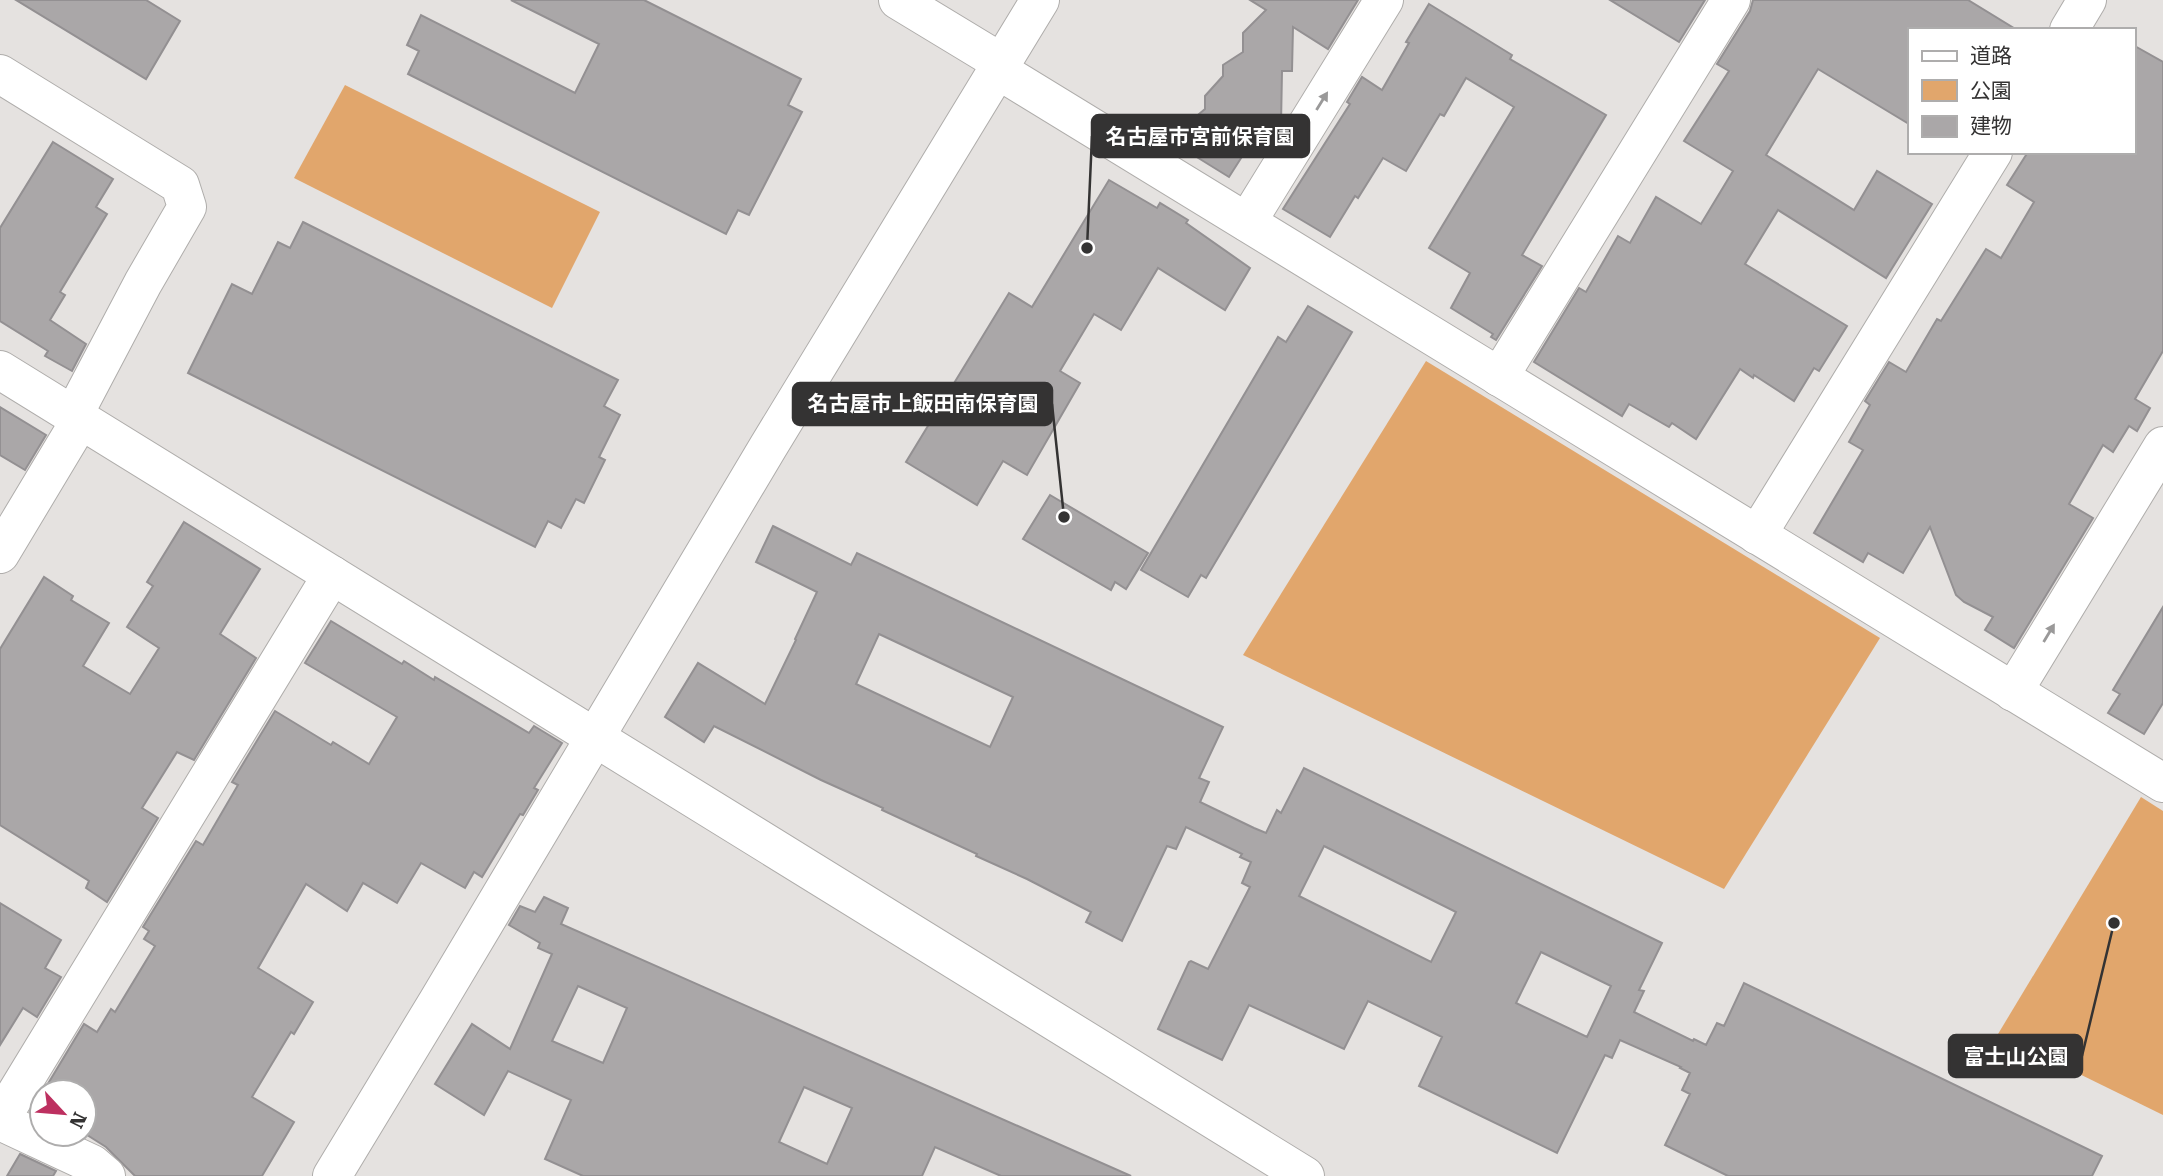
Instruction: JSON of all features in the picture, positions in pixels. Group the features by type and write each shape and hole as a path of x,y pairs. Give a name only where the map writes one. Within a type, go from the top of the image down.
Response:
{"street":[{"path":"898,0 1247,222 2163,783"},
{"path":"332,1176 761,459 1040,0"},
{"path":"1247,222 1384,0"},
{"path":"1499,377 1731,0"},
{"path":"2070,28 2087,0"},
{"path":"0,74 180,185 187,207 143,283 78,416 0,554"},
{"path":"1758,536 1992,154"},
{"path":"0,370 1305,1176"},
{"path":"2013,692 2163,446"},
{"path":"106,1176 92,1164 0,1121 332,575"}],"green space":[{"path":"345,85 600,212 552,308 294,178"},
{"path":"1426,361 1880,638 1724,889 1243,655"},
{"path":"2141,797 2163,811 2163,1115 1998,1034"}],"building":[{"path":"16,0 146,0 180,21 146,79"},
{"path":"511,0 644,0 801,79 788,105 802,112 749,215 738,210 726,234 408,74 419,51 407,45 421,15 575,93 599,44"},
{"path":"1250,0 1358,0 1328,49 1293,27 1292,71 1282,71 1281,125 1279,129 1259,130 1229,177 1187,151 1186,125 1205,109 1205,96 1223,76 1223,65 1243,52 1243,33 1266,10"},
{"path":"1610,0 1705,0 1679,42"},
{"path":"1753,0 1968,0 2014,28 1908,28 1908,123 1818,69 1766,155 1854,210 1877,171 1932,204 1886,278 1778,210 1745,264 1847,326 1819,371 1814,368 1794,401 1740,369 1696,439 1672,423 1669,427 1629,404 1622,416 1534,362 1579,288 1586,292 1618,236 1630,243 1656,197 1701,224 1733,171 1684,141 1729,71 1717,64 1750,11"},
{"path":"1429,4 1512,55 1510,59 1606,115 1522,255 1542,266 1496,340 1491,337 1493,334 1451,308 1470,273 1429,248 1514,107 1466,78 1444,116 1440,114 1406,171 1383,158 1330,237 1283,209 1350,104 1347,102 1362,77 1382,90"},
{"path":"2135,46 2163,62 2163,351 2135,399 2150,408 2137,431 2129,426 2113,452 2103,445 2069,504 2093,518 2014,648 1985,630 1993,617 1956,595 1930,527 1903,573 1868,553 1863,562 1814,533 1863,450 1849,442 1870,405 1865,401 1889,362 1906,372 1937,319 1941,321 1986,249 2001,258 2034,202 2007,185 2027,154 2135,154"},
{"path":"53,142 113,179 96,207 107,214 60,292 65,295 50,320 86,344 72,371 45,356 48,351 0,321 0,228"},
{"path":"1109,180 1157,208 1160,203 1188,220 1186,223 1250,268 1225,310 1158,268 1121,330 1094,314 1060,371 1080,383 1027,475 1003,461 977,505 906,462 1009,293 1032,307"},
{"path":"303,222 618,380 604,406 620,415 599,457 605,460 584,503 576,499 561,528 548,521 535,547 188,373 232,284 252,294 278,242 290,248"},
{"path":"1308,306 1352,332 1206,578 1201,575 1188,597 1141,570 1278,337 1286,342"},
{"path":"0,407 46,435 25,470 0,455"},
{"path":"1050,495 1148,553 1126,589 1115,582 1111,590 1023,539"},
{"path":"184,522 260,569 220,634 256,658 194,760 177,752 142,808 158,818 107,902 86,888 89,881 0,825 0,649 44,577 73,596 71,600 109,623 83,666 130,694 159,648 127,627 153,586 147,582"},
{"path":"773,526 851,565 857,553 1223,727 1199,778 1209,782 1200,802 1254,828 1266,833 1277,810 1281,813 1304,768 1662,943 1639,990 1644,991 1634,1012 1693,1041 1694,1039 1706,1045 1717,1023 1724,1026 1744,983 2102,1156 2092,1176 1728,1176 1665,1145 1690,1094 1682,1090 1690,1073 1620,1040 1612,1058 1605,1055 1557,1153 1419,1086 1442,1037 1368,1001 1344,1049 1249,1005 1222,1060 1158,1029 1189,962 1208,969 1250,887 1242,883 1251,862 1240,857 1242,854 1186,827 1176,849 1167,846 1122,941 1086,922 1091,912 976,856 977,854 714,726 704,742 665,717 698,663 765,704 817,592 756,562","holes":["879,634 1013,697 990,747 856,684","1324,846 1456,912 1431,962 1299,896","1541,952 1611,986 1587,1037 1516,1003"]},
{"path":"2163,607 2163,703 2144,734 2108,713 2120,694 2113,690"},
{"path":"331,621 402,664 404,661 434,680 435,677 529,733 534,726 562,743 534,788 538,790 523,815 520,814 482,877 474,872 465,888 421,863 397,903 363,883 347,911 306,884 258,968 313,1002 294,1034 291,1032 252,1097 294,1122 262,1176 135,1176 98,1142 98,1078 51,1078 84,1024 97,1032 111,1009 115,1012 155,946 144,939 149,931 143,927 196,841 203,845 238,785 232,782 275,711 331,745 333,742 369,764 397,717 305,663"},
{"path":"544,897 568,908 561,924 1131,1176 1001,1176 935,1147 922,1176 583,1176 545,1159 571,1100 508,1071 484,1115 435,1084 472,1024 510,1049 552,954 538,948 540,943 509,925 520,906 535,912","holes":["578,986 627,1008 603,1063 552,1041","804,1087 852,1108 827,1164 779,1142"]},
{"path":"0,903 61,940 45,968 61,977 37,1017 23,1008 0,1045"},
{"path":"20,1154 56,1171 53,1176 7,1176"}],"place":[{"name":"名古屋市宮前保育園","path":"1087,248"},
{"name":"名古屋市上飯田南保育園","path":"1064,517"},
{"name":"富士山公園","path":"2114,923"}]}
